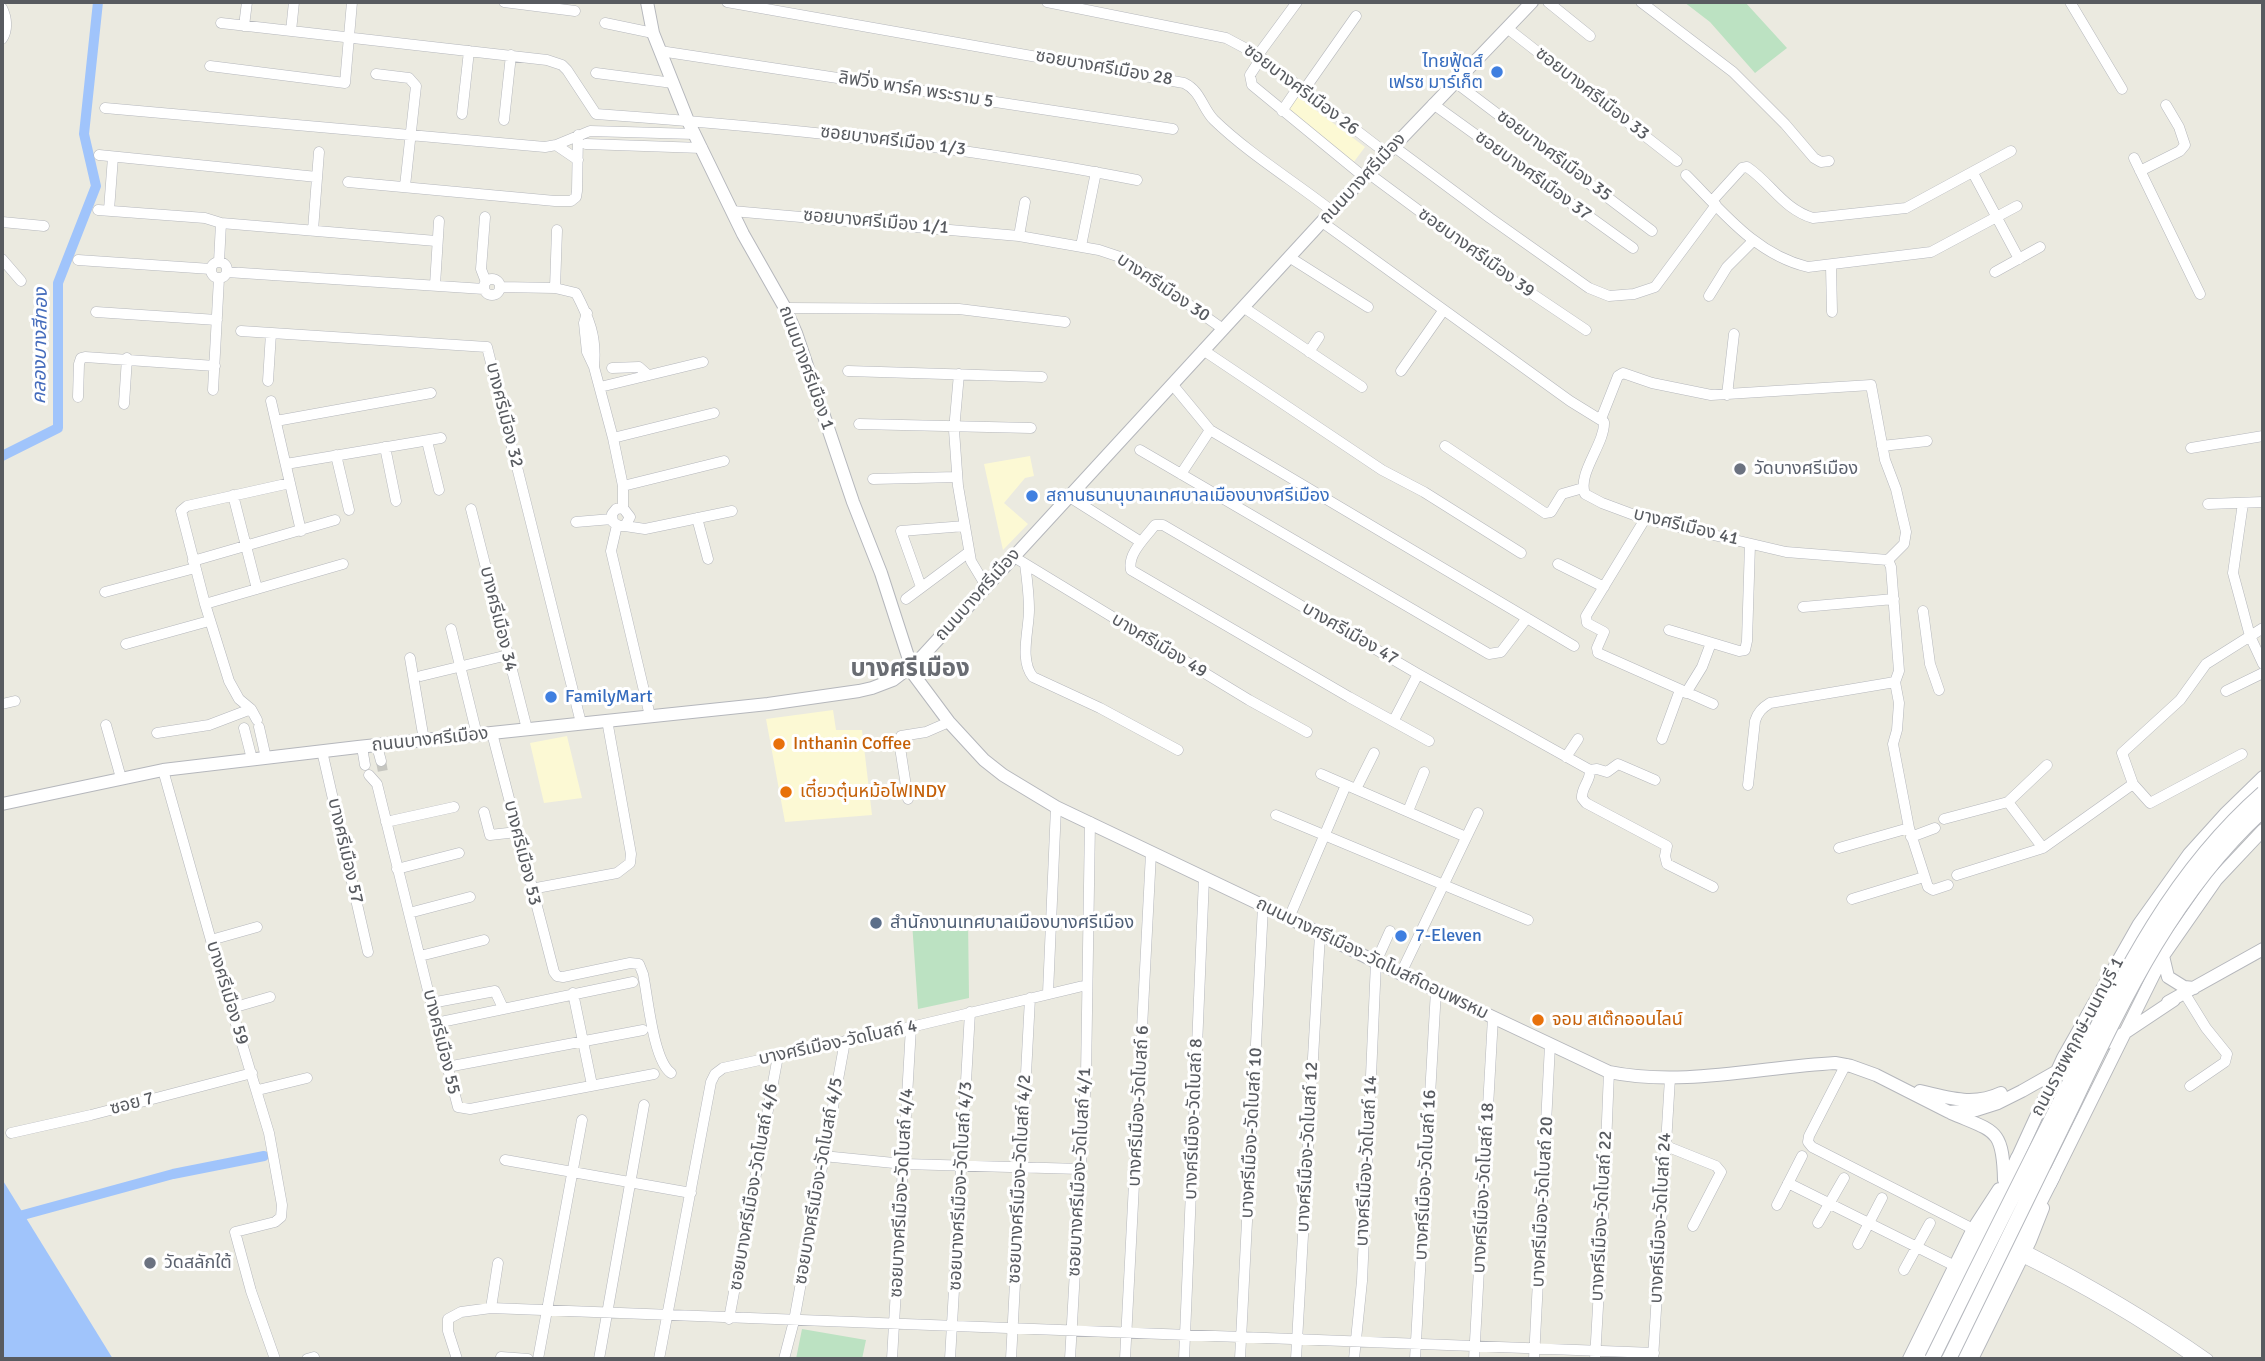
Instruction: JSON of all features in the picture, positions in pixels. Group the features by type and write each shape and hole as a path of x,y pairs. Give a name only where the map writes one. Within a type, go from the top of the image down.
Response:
{"main road":[{"name":"ถนนราชพฤกษ์-นนทบุรี 1","path":"1931,1359 2148,930 2197,862 2263,793"},
{"name":"ถนนราชพฤกษ์-นนทบุรี 1","path":"1949,1359 2121,1004 2159,936 2206,871 2263,810"},
{"path":"1920,1359 1996,1208 2018,1158"},
{"path":"1960,1359 2053,1176"}],"street":[{"path":"244,26 247,2"},
{"path":"291,31 294,2"},
{"path":"210,66 345,83 352,2"},
{"path":"504,2 575,11"},
{"name":"ถนนบางศรีเมือง 1","path":"647,2 653,33 688,121 732,211 785,308 853,502 881,573 911,668"},
{"name":"ซอยบางศรีเมือง 28","path":"727,2 775,6 911,34 1185,83 1199,93 1207,112 1227,131 1332,211"},
{"name":"ซอยบางศรีเมือง 26","path":"1048,2 1226,37 1260,56 1301,88 1578,281 1599,294 1609,296 1634,294 1655,287 1741,168 1747,167 1753,171 1788,207 1813,218 1906,208 1973,173"},
{"path":"1260,56 1297,2"},
{"name":"ถนนบางศรีเมือง","path":"2,804 163,771 322,751 768,704 873,688 900,676 911,668 1390,149 1532,2"},
{"path":"1548,2 1590,36"},
{"path":"1641,2 1733,72 1814,158 1821,162 1829,161"},
{"path":"2070,2 2122,89"},
{"path":"2,8 6,24 2,39"},
{"path":"1282,111 1356,16"},
{"path":"221,23 511,55 504,120"},
{"path":"605,23 653,33"},
{"name":"ซอยบางศรีเมือง 33","path":"1507,28 1677,161"},
{"path":"462,114 469,51"},
{"name":"ลิฟวิ่ง พาร์ค พระราม 5","path":"660,51 1173,129"},
{"name":"ซอยบางศรีเมือง 1/3","path":"511,55 562,65 596,114 823,132 961,150 1137,180"},
{"name":"ซอยบางศรีเมือง 39","path":"1260,56 1250,80 1252,85 1282,111 1366,175 1586,330"},
{"path":"596,73 673,83"},
{"path":"376,74 409,78 416,86 405,186"},
{"name":"ซอยบางศรีเมือง 35","path":"1455,82 1652,231"},
{"name":"ซอยบางศรีเมือง 37","path":"1433,104 1633,248"},
{"path":"2140,171 2180,151 2185,145 2179,127 2166,105"},
{"path":"105,108 545,147 590,131 695,134"},
{"path":"348,182 571,201 576,197 577,191 578,135"},
{"path":"586,144 702,148"},
{"path":"556,145 578,160"},
{"path":"2011,151 1973,173 2019,259"},
{"path":"313,230 319,152"},
{"path":"99,155 317,177"},
{"path":"109,210 113,157"},
{"path":"2134,158 2200,295"},
{"path":"1081,246 1097,172"},
{"path":"1686,175 1759,247 1808,267 1923,254 2017,206"},
{"path":"1019,236 1025,202"},
{"path":"97,210 436,241"},
{"name":"ซอยบางศรีเมือง 1/1","path":"732,211 1019,236"},
{"path":"485,217 481,269 485,285"},
{"path":"435,285 439,220"},
{"path":"2,222 44,226"},
{"path":"1322,222 1570,401 1601,419 1605,426 1583,481 1583,488 1562,494 1551,512 1545,513 1445,446"},
{"path":"215,265 221,223"},
{"path":"555,288 557,230"},
{"name":"บางศรีเมือง 30","path":"1019,236 1081,246 1123,258 1223,329"},
{"path":"1709,296 1727,267 1753,241"},
{"path":"1995,272 2040,247"},
{"path":"1289,257 1368,307"},
{"path":"2,259 21,281"},
{"path":"78,260 227,266 223,275 217,320 213,390"},
{"path":"1831,266 1832,312"},
{"path":"223,275 435,285 485,285 495,279 501,287 555,288 576,293 592,323 596,350 594,367 624,486 623,508 630,517 618,523"},
{"path":"1243,307 1362,387"},
{"path":"785,308 959,309 1065,322"},
{"path":"1401,371 1443,311"},
{"path":"96,312 217,320"},
{"name":"บางศรีเมือง 32","path":"241,331 487,347 580,723"},
{"path":"268,381 271,333"},
{"path":"1727,395 1734,334"},
{"path":"1309,352 1319,337"},
{"path":"1203,350 1382,470 1424,492 1521,553"},
{"path":"78,397 79,364 82,358 127,358 215,366"},
{"path":"124,404 127,358"},
{"path":"600,387 703,362"},
{"path":"612,368 639,368 648,375"},
{"path":"848,371 1042,377"},
{"path":"1601,419 1618,376 1623,373 1689,392 1727,395 1871,385 1882,446 1906,532 1904,544 1888,560 1891,567 1899,671 1895,682 1899,703 1893,744 1910,832 1924,877 1930,890 1948,884"},
{"path":"959,374 955,426 957,477 971,561 986,586"},
{"path":"1172,384 1210,430 1574,646"},
{"path":"276,421 431,393"},
{"path":"271,401 301,531"},
{"path":"613,438 713,413"},
{"path":"859,424 1031,428"},
{"path":"1181,474 1210,430"},
{"path":"2191,448 2263,436"},
{"path":"286,464 441,438"},
{"path":"427,441 439,490"},
{"path":"1882,446 1927,441"},
{"path":"385,447 396,501"},
{"path":"1140,450 1489,654 1502,652 1527,618"},
{"path":"336,455 349,510"},
{"path":"624,486 724,461"},
{"path":"873,479 957,477"},
{"path":"252,759 245,718 229,681 209,621 180,515 183,508 290,483"},
{"name":"บางศรีเมือง 41","path":"1583,488 1585,494 1602,503 1645,519 1750,544 1803,555 1888,560"},
{"path":"233,495 257,589"},
{"path":"1068,496 1141,542 1129,566 1131,570 1429,741"},
{"path":"2208,504 2263,502"},
{"path":"2243,503 2233,573 2250,635 2263,664"},
{"path":"623,508 614,511 618,523 611,551 650,716"},
{"name":"บางศรีเมือง 34","path":"471,509 527,729"},
{"path":"576,522 618,523 645,529 732,511"},
{"path":"696,518 708,559"},
{"path":"1645,519 1586,619 1587,623 1604,632 1597,648 1598,653 1713,704"},
{"path":"105,592 335,520"},
{"name":"บางศรีเมือง 47","path":"1141,542 1155,525 1163,525 1418,674 1590,770"},
{"path":"921,587 901,531 965,526"},
{"path":"1669,630 1739,652 1745,649 1750,544"},
{"path":"906,599 969,552"},
{"name":"บางศรีเมือง 49","path":"1014,557 1249,700 1307,732"},
{"path":"205,604 343,564"},
{"path":"1025,564 1029,603 1026,655 1029,672 1033,677 1080,698 1178,750"},
{"path":"1558,564 1604,587"},
{"path":"1803,607 1894,599"},
{"path":"1923,611 1930,664 1940,690"},
{"path":"125,643 209,621"},
{"path":"2242,754 2150,803 2133,784 2122,753 2184,695 2206,664 2263,628"},
{"path":"451,629 477,735"},
{"path":"1662,739 1683,691 1702,667 1711,643"},
{"path":"421,676 508,655"},
{"path":"410,658 424,740"},
{"name":"ถนนบางศรีเมือง-วัดโบสถ์ดอนพรหม","path":"911,668 924,691 972,748 993,768 1056,807 1609,1072 1670,1078 1846,1064 1949,1112 1976,1110 1998,1104 2022,1091 2065,1063 2263,950"},
{"path":"2226,691 2263,673"},
{"path":"1394,720 1418,674"},
{"path":"1748,785 1755,721 1764,707 1895,682"},
{"path":"2,704 15,701"},
{"path":"157,733 245,718 258,724 266,758"},
{"path":"531,889 617,873 630,863 607,720"},
{"path":"908,799 901,736 926,732 948,722"},
{"path":"106,725 121,778"},
{"name":"บางศรีเมือง 53","path":"492,733 554,972 557,976 563,976 630,963 639,964 660,1056 671,1073"},
{"path":"1566,757 1578,738"},
{"path":"377,746 382,767 377,784"},
{"name":"บางศรีเมือง 55","path":"362,747 367,770 377,784 458,1107 463,1110 654,1074"},
{"name":"บางศรีเมือง 57","path":"322,751 368,952"},
{"path":"1356,789 1374,753"},
{"path":"1655,780 1618,764 1606,772 1590,770 1581,793 1582,798 1586,803 1668,846 1665,856 1667,864 1713,887"},
{"path":"1944,819 2008,802 2047,765"},
{"name":"บางศรีเมือง 59","path":"163,771 257,1090 276,1166 282,1205 281,1217 275,1222 235,1232 251,1291 275,1359"},
{"path":"1408,811 1424,772"},
{"path":"1321,774 1466,838"},
{"name":"ถนนราชพฤกษ์-นนทบุรี 1","path":"1909,1359 1973,1229 2018,1158 2037,1113 2139,924 2189,854 2263,777"},
{"path":"1957,875 2043,848 2133,784"},
{"path":"1289,918 1346,785"},
{"path":"2008,802 2043,848"},
{"path":"386,822 454,807"},
{"path":"1048,993 1056,807"},
{"path":"484,812 490,835 517,832"},
{"path":"1401,973 1478,813"},
{"path":"1276,815 1528,920"},
{"path":"1087,985 1090,822"},
{"path":"1839,848 1935,828"},
{"path":"1972,1359 2024,1254 2053,1176 2076,1136 2163,956 2216,880 2263,830"},
{"path":"397,869 459,853"},
{"name":"บางศรีเมือง-วัดโบสถ์ 6","path":"1125,1359 1151,853"},
{"path":"1852,899 1924,877"},
{"name":"บางศรีเมือง-วัดโบสถ์ 8","path":"1184,1359 1204,878"},
{"path":"409,913 470,897"},
{"name":"บางศรีเมือง-วัดโบสถ์ 10","path":"1240,1359 1263,906"},
{"path":"211,940 257,927"},
{"path":"1376,962 1390,931"},
{"name":"บางศรีเมือง-วัดโบสถ์ 12","path":"1296,1359 1320,934"},
{"path":"420,957 484,940"},
{"path":"2163,956 2168,977 2184,987 2184,994 2227,1054 2225,1062 2190,1086"},
{"name":"บางศรีเมือง-วัดโบสถ์ 14","path":"1354,1359 1362,1281 1376,962"},
{"path":"436,1023 633,982"},
{"path":"2106,983 2116,1001 2128,1004 2140,1002"},
{"name":"บางศรีเมือง-วัดโบสถ์ 4","path":"659,1359 711,1082 715,1074 723,1068 1087,985"},
{"name":"ซอยบางศรีเมือง-วัดโบสถ์ 4/1","path":"1070,1359 1082,1169 1087,985"},
{"name":"บางศรีเมือง-วัดโบสถ์ 16","path":"1415,1359 1436,990"},
{"path":"431,1003 495,991 503,1008"},
{"path":"573,993 592,1085"},
{"path":"232,1008 270,997"},
{"name":"ซอยบางศรีเมือง-วัดโบสถ์ 4/2","path":"1011,1359 1030,998"},
{"name":"ซอยบางศรีเมือง-วัดโบสถ์ 4/3","path":"950,1359 970,1012"},
{"name":"บางศรีเมือง-วัดโบสถ์ 18","path":"1474,1359 1493,1017"},
{"name":"ซอยบางศรีเมือง-วัดโบสถ์ 4/4","path":"892,1359 911,1027"},
{"path":"447,1067 643,1030"},
{"name":"ซอยบางศรีเมือง-วัดโบสถ์ 4/5","path":"784,1359 794,1321 845,1041"},
{"name":"บางศรีเมือง-วัดโบสถ์ 20","path":"1535,1354 1550,1045"},
{"name":"ซอยบางศรีเมือง-วัดโบสถ์ 4/6","path":"729,1318 778,1056"},
{"path":"2065,1063 2081,1078 2076,1136"},
{"name":"ถนนบางศรีเมือง-วัดโบสถ์ดอนพรหม","path":"1896,1085 1956,1101 1972,1101 1994,1097 2065,1063"},
{"path":"1846,1064 1808,1136 1808,1142 1812,1147 1973,1229"},
{"name":"บางศรีเมือง-วัดโบสถ์ 22","path":"1595,1355 1604,1219 1609,1072"},
{"name":"ซอย 7","path":"11,1133 252,1073"},
{"path":"257,1090 307,1078"},
{"name":"บางศรีเมือง-วัดโบสถ์ 24","path":"1653,1356 1670,1078"},
{"path":"2022,1091 2031,1097 2037,1113 2060,1105 2070,1108 2079,1116"},
{"path":"599,1359 644,1105"},
{"path":"1949,1112 1992,1131 1998,1137 2003,1148 2004,1180"},
{"path":"538,1359 582,1120"},
{"path":"1666,1146 1716,1166 1721,1172 1693,1226"},
{"path":"822,1156 904,1164 1082,1169"},
{"path":"1777,1205 1802,1156"},
{"path":"505,1160 691,1193"},
{"path":"1818,1223 1844,1178"},
{"path":"1788,1183 1955,1266"},
{"path":"1858,1244 1882,1198"},
{"path":"1904,1270 1930,1223"},
{"path":"2024,1254 2131,1316 2195,1359"},
{"path":"2024,1254 2103,1290 2208,1359"},
{"path":"491,1308 498,1263"},
{"path":"457,1359 448,1331 448,1319 461,1312 491,1308 1475,1347 1535,1354 1653,1356"},
{"path":"501,1357 528,1359"}],"shaded area":[{"path":"1297,96 1365,147 1353,163 1285,111"},
{"path":"1030,456 1034,476 1025,478 1004,503 1028,524 1003,550 984,464"},
{"path":"833,710 836,730 862,730 872,815 785,822 766,719"},
{"path":"567,736 582,798 544,803 530,743"}],"green space":[{"path":"1684,2 1745,2 1787,48 1755,73 1710,22"},
{"path":"968,918 969,998 918,1009 912,922"},
{"path":"802,1329 866,1340 862,1359 796,1359"}],"water":[{"path":"2,1179 113,1359 2,1359"}],"waterway":[{"name":"คลองบางสีทอง","path":"2,456 58,428 58,283 96,186 84,134 98,2"},
{"path":"23,1215 173,1174 264,1156"}],"tunnel":[{"path":"381,761 383,772"}],"place":[{"name":"ไทยฟู้ดส์ เฟรซ มาร์เก็ต","path":"1497,72"},
{"name":"วัดบางศรีเมือง","path":"1740,469"},
{"name":"สถานธนานุบาลเทศบาลเมืองบางศรีเมือง","path":"1032,496"},
{"name":"FamilyMart","path":"551,697"},
{"name":"Inthanin Coffee","path":"779,744"},
{"name":"เตี๋ยวตุ๋นหม้อไฟINDY","path":"786,792"},
{"name":"สำนักงานเทศบาลเมืองบางศรีเมือง","path":"876,923"},
{"name":"7-Eleven","path":"1401,936"},
{"name":"จอม สเต๊กออนไลน์","path":"1538,1020"},
{"name":"วัดสลักใต้","path":"150,1263"}],"district":[{"name":"บางศรีเมือง","path":"910,670"}]}
